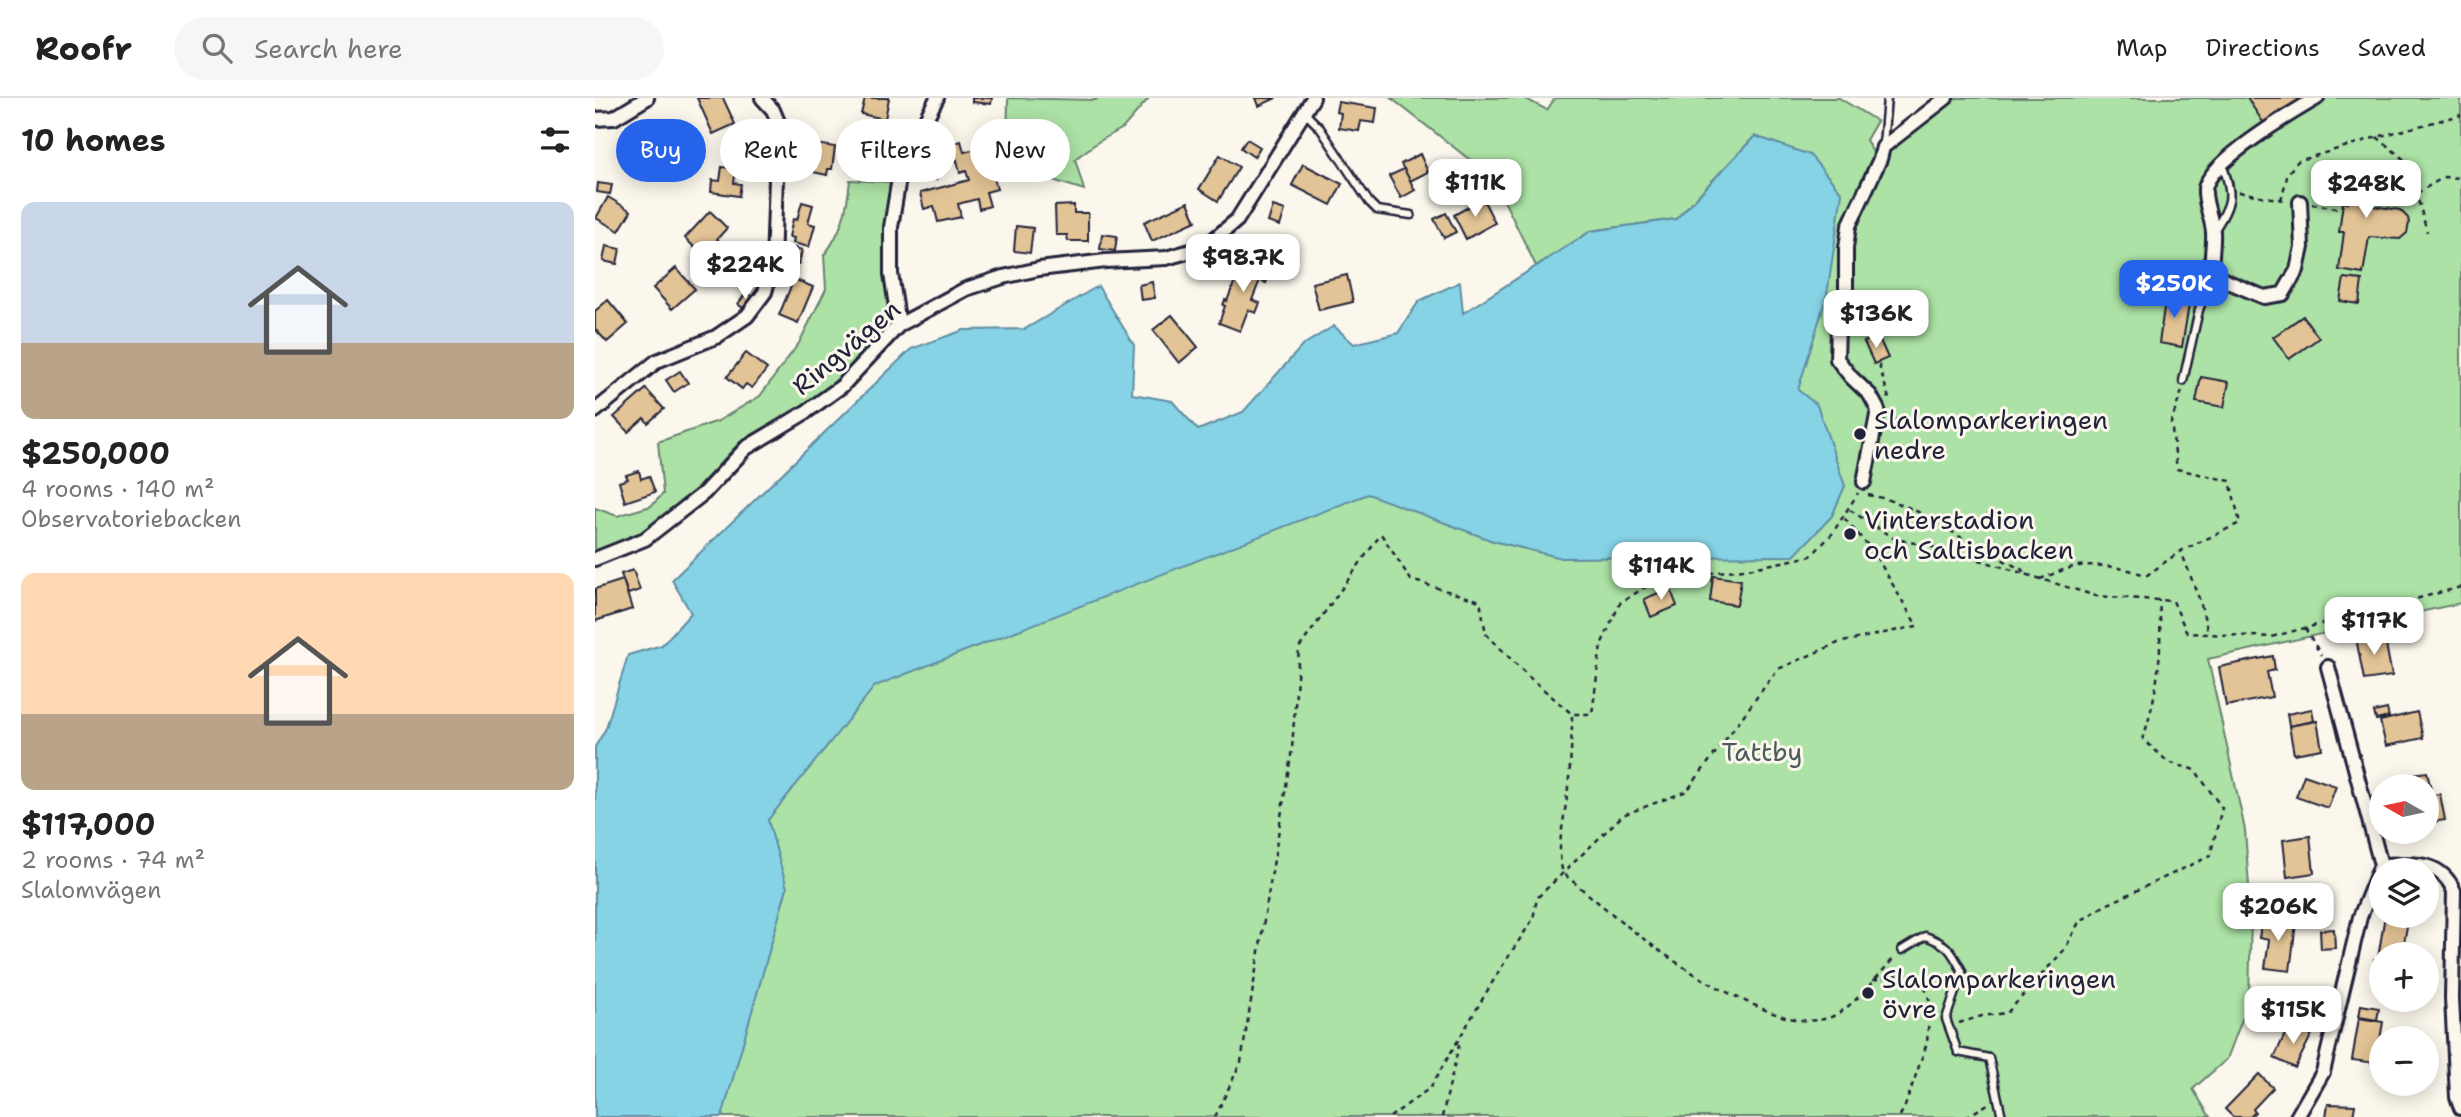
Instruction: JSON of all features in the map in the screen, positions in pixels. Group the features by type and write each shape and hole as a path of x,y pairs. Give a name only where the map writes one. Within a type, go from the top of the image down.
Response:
{"street":[{"path":"595,134 597,119 614,118 647,98"},
{"path":"595,411 657,361 716,337 747,316 765,292 773,263 778,122 773,110 762,98"},
{"path":"899,325 891,274 891,227 901,166 937,98"},
{"name":"Ringvägen","path":"595,559 645,538 655,531 704,493 746,448 806,412 842,386 899,325 966,289 1039,269 1106,261 1166,258 1205,247 1237,220 1313,98"},
{"path":"1864,482 1878,410 1870,395 1837,359 1838,328 1846,291 1849,226 1883,147 1946,98"},
{"path":"2300,202 2302,247 2297,270 2283,294 2264,297 2213,275 2213,233 2205,188 2215,170 2274,124 2317,98"},
{"path":"2327,667 2379,858"},
{"path":"2439,871 2449,879 2454,891 2452,998 2457,1097 2461,1108"},
{"path":"2297,1117 2323,1072 2360,916 2369,894"}],"lane":[{"path":"1883,147 1887,98"},
{"path":"1304,112 1320,128 1377,210 1411,215"},
{"path":"2213,233 2230,207 2229,184 2222,164"},
{"path":"2183,381 2199,310 2213,275"},
{"path":"1902,950 1925,936 1945,943 1955,957 1962,971 1946,1019 1948,1026 1958,1052 1989,1058 2002,1117"}],"path":[{"path":"2281,200 2288,173 2298,161 2461,115"},
{"path":"2377,137 2408,163 2427,232"},
{"path":"2417,193 2444,177 2461,178"},
{"path":"2229,190 2275,199"},
{"path":"2318,205 2337,208"},
{"path":"2040,579 2073,566 2089,565 2134,570 2146,576 2181,551 2240,523 2230,481 2177,469 2171,422 2181,398"},
{"path":"1215,1117 1241,1062 1292,748 1299,648 1381,534 1411,580 1480,601 1486,634 1529,677 1572,714 1592,714 1601,645 1620,603 1658,579 1753,568 1811,556 1832,534 1858,494 1894,502 1929,517 2033,577"},
{"path":"1849,510 1893,538 1954,552 2096,596 2173,601 2187,633 2271,637 2461,587"},
{"path":"1390,1117 1430,1088 1533,919 1537,898 1623,815 1687,791 1778,670 1838,643 1917,626 1873,551 1844,518"},
{"path":"2181,551 2200,601 2208,634"},
{"path":"1948,1026 1982,1016 2007,1013 2065,949 2079,922 2104,906 2210,856 2223,808 2195,770 2168,762 2143,739 2156,698 2162,630 2159,600"},
{"path":"2305,628 2327,667"},
{"path":"1572,714 1566,807 1560,833 1559,858 1563,873 1676,964 1728,994 1789,1020 1829,1018 1847,1006 1902,950"},
{"path":"1873,980 1899,975 1921,976 1930,1002 1927,1043 1899,1117"},
{"path":"1442,1117 1461,1038"},
{"path":"1966,1117 1997,1100"}],"green space":[{"path":"1008,98 1149,98 1123,128 1075,159 1084,190 1059,182 1070,182 1070,119 1008,119"},
{"name":"Tattby","path":"1391,98 1524,98 1547,110 1555,98 1839,98 1877,121 1866,140 1878,161 1956,98 2461,98 2461,603 2208,659 2245,830 2251,915 2249,1001 2227,1059 2193,1089 2210,1117 595,1117 595,967 717,711 1563,419 1755,136 1676,219 1591,231 1536,266 1493,178"},
{"path":"850,182 890,182 884,271 888,313 870,347 831,385 805,404 741,441 688,498 642,534 595,552 595,508 617,516 651,506 663,494 658,442 718,421 760,396 799,343 826,289 824,255 843,220"}],"water":[{"path":"1755,136 1810,155 1842,193 1827,295 1798,390 1817,405 1845,486 1832,516 1794,556 1562,558 1493,541 1368,494 875,686 768,820 787,888 722,1117 595,1117 595,747 606,728 628,655 662,645 691,613 672,580 911,349 964,330 1025,329 1098,286 1134,345 1132,394 1172,401 1198,430 1243,412 1303,345 1334,326 1354,344 1398,333 1419,301 1460,282 1463,313 1591,231 1676,219"}],"building":[{"path":"697,98 723,98 733,119 720,119 720,131 713,134"},
{"path":"865,98 889,98 885,119 861,114"},
{"path":"972,98 992,98 991,104 972,102"},
{"path":"1256,98 1276,98 1259,106"},
{"path":"2247,98 2307,98 2265,125"},
{"path":"1338,102 1377,108 1375,123 1361,121 1359,131 1339,128 1341,113 1336,112"},
{"path":"1247,139 1260,147 1254,157 1241,148"},
{"path":"961,141 964,152 970,151 970,182 995,182 997,189 986,192 990,206 979,209 977,199 958,204 961,217 938,222 934,206 924,209 920,193 969,180 966,171 960,173 956,160 956,142"},
{"path":"822,145 835,147 832,169 828,169 827,175 822,174"},
{"path":"1420,154 1428,172 1410,181 1401,164"},
{"path":"1220,155 1239,167 1218,201 1199,189"},
{"path":"1303,164 1342,184 1331,205 1292,185"},
{"path":"2353,165 2379,169 2373,206 2400,210 2409,223 2407,233 2400,239 2369,237 2363,274 2339,270 2344,232 2339,232 2343,202 2348,203"},
{"path":"1404,169 1415,190 1401,198 1389,176"},
{"path":"712,180 741,184 739,196 711,192"},
{"path":"598,183 612,185 610,194 597,192"},
{"path":"608,197 631,211 619,231 596,218"},
{"path":"1483,199 1495,223 1466,239 1454,215"},
{"path":"802,202 813,205 808,223 815,225 809,247 793,243 794,238 789,237 793,219 797,220"},
{"path":"1188,202 1196,221 1152,241 1144,222"},
{"path":"1074,205 1074,213 1088,213 1088,241 1068,241 1067,235 1056,235 1055,206"},
{"path":"1273,206 1285,210 1280,226 1268,222"},
{"path":"710,211 727,228 717,239 720,242 705,258 685,238"},
{"path":"1446,213 1456,232 1444,238 1434,219"},
{"path":"1016,226 1033,228 1030,253 1014,251"},
{"path":"1102,234 1117,236 1115,251 1100,249"},
{"path":"606,246 620,249 617,264 603,261"},
{"path":"790,247 802,250 799,264 786,261"},
{"path":"1251,252 1264,256 1261,264 1249,260"},
{"path":"1240,257 1271,270 1266,283 1260,280 1252,300 1260,303 1256,313 1248,310 1240,331 1219,323 1225,306 1223,305 1240,268 1236,267"},
{"path":"676,268 695,289 672,309 653,288"},
{"path":"1347,275 1353,302 1319,310 1312,283"},
{"path":"2344,278 2362,280 2359,304 2340,301"},
{"path":"794,279 813,287 798,323 779,315"},
{"path":"1152,282 1155,298 1141,300 1139,285"},
{"path":"746,293 753,297 744,309 738,304"},
{"path":"2166,294 2190,298 2182,347 2159,343"},
{"path":"608,300 628,324 607,342 595,329 595,311"},
{"path":"1172,315 1198,347 1179,363 1153,330"},
{"path":"2303,316 2319,338 2289,359 2273,337"},
{"path":"1878,336 1888,358 1874,364 1864,342"},
{"path":"746,353 767,369 752,388 746,384 742,389 727,377"},
{"path":"680,371 688,383 674,392 666,380"},
{"path":"2201,377 2229,382 2224,407 2196,402"},
{"path":"646,389 664,409 648,423 644,418 628,432 614,417"},
{"path":"639,471 641,479 649,476 655,492 625,502 619,482 628,479 626,475"},
{"path":"633,570 640,590 628,594 621,574"},
{"path":"1713,576 1741,580 1737,605 1710,601"},
{"path":"623,580 632,609 595,621 595,589"},
{"path":"1670,588 1677,606 1651,617 1644,599"},
{"path":"2384,634 2392,676 2364,680 2356,638"},
{"path":"2273,656 2275,670 2267,672 2272,697 2226,706 2219,667"},
{"path":"2312,709 2314,721 2289,726 2287,714"},
{"path":"2387,709 2389,717 2376,720 2374,712"},
{"path":"2417,712 2423,738 2386,746 2380,721"},
{"path":"2317,721 2322,749 2294,754 2289,726"},
{"path":"2304,775 2336,786 2328,808 2296,797"},
{"path":"2439,794 2440,794 2445,820 2439,821"},
{"path":"2310,836 2314,873 2287,877 2283,840"},
{"path":"2264,917 2296,923 2290,971 2265,968 2269,940 2259,938"},
{"path":"2383,928 2407,928 2404,942 2381,942"},
{"path":"2334,929 2335,948 2321,949 2320,930"},
{"path":"2361,1005 2369,1006 2369,1012 2378,1012 2377,1020 2359,1017"},
{"path":"2359,1018 2383,1022 2382,1026 2369,1026 2369,1062 2352,1060"},
{"path":"2290,1023 2312,1034 2295,1068 2274,1058"},
{"path":"2259,1074 2273,1088 2253,1109 2255,1112 2250,1117 2233,1117 2225,1109"},
{"path":"2328,1104 2355,1105 2353,1117 2326,1117"}],"place":[{"name":"Slalomparkeringen nedre","path":"1860,434"},
{"name":"Vinterstadion och Saltisbacken","path":"1850,534"},
{"name":"Slalomparkeringen övre","path":"1868,993"}]}
